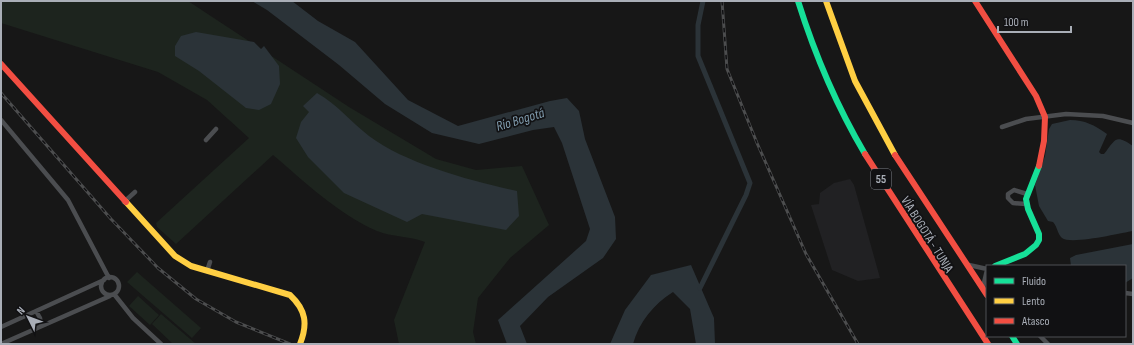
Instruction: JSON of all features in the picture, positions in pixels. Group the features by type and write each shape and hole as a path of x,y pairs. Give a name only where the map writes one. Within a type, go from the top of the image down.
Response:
{"main road":[{"name":"VÍA BOGOTÁ - TUNJA","path":"798,1 805,27 821,71 851,132 988,344"},
{"name":"VÍA BOGOTÁ - TUNJA","path":"826,1 841,49 871,112 887,141 986,294"},
{"path":"975,1 1036,96 1045,117 1043,151 1027,194 1026,204 1039,234 1036,245 1025,254 998,265"},
{"path":"1,64 124,202 175,256 191,266 290,294 299,303 306,316 304,334 300,344"}],"street":[{"path":"1002,127 1026,119 1066,114 1083,114 1133,123"},
{"path":"1,120 68,200 106,279 102,290 112,295 133,318 161,344"},
{"path":"206,140 216,129"},
{"path":"1026,204 1013,203 1008,198 1008,194 1014,190 1027,194"},
{"path":"124,202 135,192"},
{"path":"207,271 210,262"},
{"path":"967,265 986,270"},
{"path":"982,288 986,274"},
{"path":"1,327 106,279 115,279 119,284 118,290 112,295 1,344"},
{"path":"36,311 40,318 41,326"}],"shaded area":[{"path":"1,1 188,1 349,107 436,159 476,170 522,166 549,225 510,258 478,298 473,332 476,344 399,344 394,320 425,242 377,231 349,216 322,197 273,155 176,244 157,227 156,223 249,138 207,100 158,72 1,23"},
{"path":"850,179 854,185 880,278 858,281 832,270 811,205 819,204 820,193 834,183"},
{"path":"137,272 201,328 192,338 127,282"},
{"path":"138,296 159,315 150,325 129,306"},
{"path":"161,314 196,344 172,343 152,324"}],"water":[{"name":"Río Bogotá","path":"252,1 292,1 318,21 355,42 408,100 458,126 550,101 567,98 579,111 585,139 615,217 616,239 603,258 548,297 520,326 527,344 507,344 498,320 586,241 590,229 562,143 554,127 533,130 479,144 432,133 385,104 339,65 267,10"},
{"path":"196,32 254,42 261,49 264,46 279,66 280,84 271,104 259,110 246,108 199,71 175,56 175,46 181,36"},
{"path":"317,93 331,102 362,131 384,146 401,155 460,177 517,191 519,216 506,230 422,214 407,222 344,193 308,157 296,138 301,122 309,112 303,106"},
{"path":"1070,120 1089,124 1107,134 1099,152 1101,154 1104,154 1113,142 1119,139 1133,146 1133,231 1108,236 1067,240 1061,237 1053,222 1048,221 1039,206 1035,185 1045,156 1049,129 1052,124"},
{"path":"1133,244 1133,278 1126,282 1126,265 1071,265 1070,258 1076,255"},
{"path":"691,265 714,318 715,344 696,344 690,309 673,292 648,314 639,328 633,344 610,344 625,310 651,275"}],"waterway":[{"path":"700,288 746,195 750,183 698,56 698,25 703,1"}],"railway":[{"path":"722,1 727,69 757,143 806,254 858,344"},
{"path":"1,93 111,219 158,268 196,299 236,322 290,344"}],"traffic: fast":[{"path":"798,1 827,79 854,136 865,154"},
{"path":"998,265 1025,254 1036,245 1039,240 1039,234 1028,209 1026,199 1039,166"},
{"path":"1013,337 1017,344"}],"traffic: slow":[{"path":"826,1 855,81 895,155"},
{"path":"126,202 175,256 191,266 290,295 299,306 304,318 305,324 303,337 300,344"}],"traffic: jam":[{"path":"975,1 1036,96 1045,117 1044,141 1039,166"},
{"path":"1,64 126,202"},
{"path":"865,154 988,344"},
{"path":"895,155 986,293"}]}
